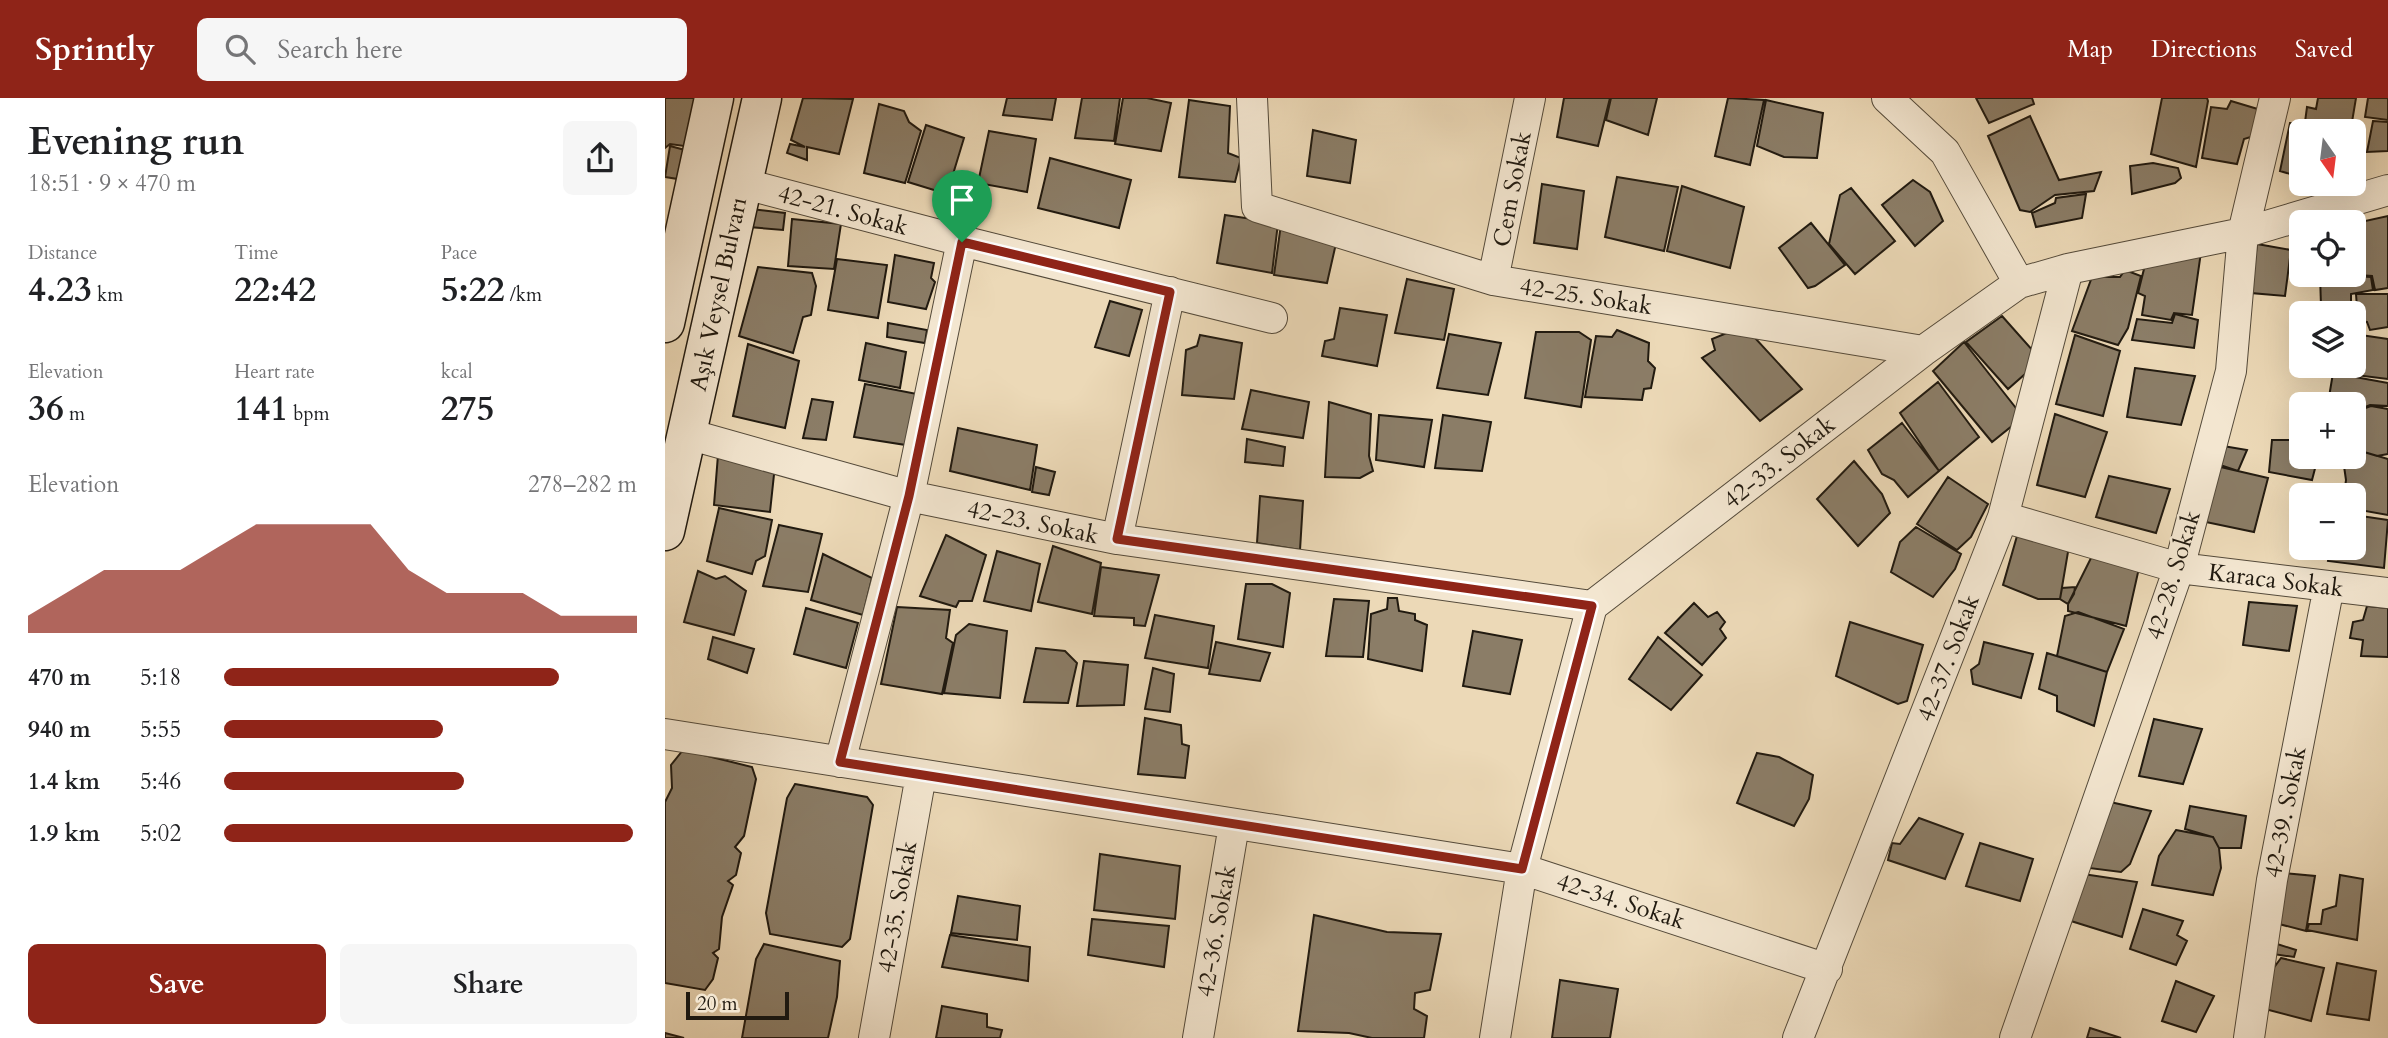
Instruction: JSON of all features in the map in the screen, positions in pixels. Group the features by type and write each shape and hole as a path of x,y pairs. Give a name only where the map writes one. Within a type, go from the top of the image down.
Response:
{"main road":[{"name":"Aşık Veysel Bulvarı","path":"665,323 714,98"},
{"name":"Aşık Veysel Bulvarı","path":"665,531 762,98"}],"street":[{"name":"42-25. Sokak","path":"1252,98 1258,207 1493,280 1923,351"},
{"name":"Cem Sokak","path":"1493,280 1530,98"},
{"path":"1887,98 1945,152 2019,283"},
{"name":"42-28. Sokak","path":"2015,1038 2179,568 2231,371 2243,233 2275,98"},
{"name":"42-21. Sokak","path":"741,183 962,242 1272,318"},
{"name":"42-33. Sokak","path":"1592,606 1923,351 2019,283 2068,269 2243,233 2388,190"},
{"path":"840,762 909,496 962,242"},
{"name":"42-37. Sokak","path":"1798,1038 2003,517 2068,269"},
{"path":"1117,539 1170,292"},
{"name":"42-23. Sokak","path":"688,434 909,496 1117,539 1592,606"},
{"name":"Karaca Sokak","path":"2003,517 2179,568 2388,593"},
{"name":"42-39. Sokak","path":"2249,1038 2271,880 2329,586"},
{"path":"1495,1038 1522,869 1592,606"},
{"name":"42-34. Sokak","path":"665,734 1522,869 1827,969"},
{"name":"42-35. Sokak","path":"874,1038 921,775"},
{"name":"42-36. Sokak","path":"1198,1038 1234,824"}],"building":[{"path":"665,98 698,98 684,146 670,144 665,148"},
{"path":"803,98 853,99 839,154 807,147 807,160 787,153 790,144 805,147 791,140"},
{"path":"1007,98 1056,98 1052,120 1003,115"},
{"path":"1082,98 1120,98 1114,141 1075,138"},
{"path":"1123,98 1147,98 1171,103 1161,151 1115,144"},
{"path":"1564,98 1610,98 1598,146 1557,137"},
{"path":"1611,98 1657,98 1648,135 1606,120"},
{"path":"1728,98 1764,100 1750,165 1715,156"},
{"path":"1976,98 2032,98 2034,104 1989,123"},
{"path":"2162,98 2207,98 2196,167 2151,154"},
{"path":"2318,98 2356,98 2352,119 2305,119 2307,107 2316,109"},
{"path":"2368,98 2388,98 2388,120 2365,117"},
{"path":"1189,100 1230,106 1228,153 1241,158 1235,182 1179,177"},
{"path":"1766,100 1823,113 1817,158 1784,157 1757,146"},
{"path":"2231,101 2261,110 2257,135 2244,139 2237,164 2202,158 2211,107 2227,109"},
{"path":"879,104 904,111 909,122 921,131 905,183 864,173"},
{"path":"2030,116 2059,180 2101,172 2094,191 2055,195 2030,212 2020,210 1988,136"},
{"path":"2373,121 2388,122 2388,151 2367,152"},
{"path":"926,125 964,138 947,194 908,182"},
{"path":"2289,128 2289,174 2280,171"},
{"path":"1313,130 1356,140 1350,183 1307,176"},
{"path":"989,131 1036,139 1027,192 978,183"},
{"path":"670,146 685,150 678,179 665,177"},
{"path":"1050,158 1131,180 1119,228 1038,208"},
{"path":"2153,163 2178,168 2181,178 2175,183 2132,194 2130,166"},
{"path":"1617,177 1678,187 1664,251 1605,237"},
{"path":"1913,180 1930,192 1943,221 1915,246 1882,205"},
{"path":"1542,184 1584,191 1577,249 1534,243"},
{"path":"1682,186 1744,207 1730,268 1667,251"},
{"path":"1851,188 1895,241 1855,274 1829,244 1840,195"},
{"path":"2086,194 2082,218 2036,227 2032,213 2055,203 2056,198"},
{"path":"751,209 785,213 783,230 749,227"},
{"path":"1225,215 1278,223 1272,273 1217,263"},
{"path":"2388,216 2388,288 2375,290 2372,276 2366,276 2366,221"},
{"path":"792,219 841,224 834,269 788,266"},
{"path":"1811,223 1845,265 1808,288 1779,248"},
{"path":"1281,224 1337,239 1327,283 1274,275"},
{"path":"2257,244 2289,250 2285,296 2251,293"},
{"path":"2201,252 2192,315 2174,313 2171,320 2142,315 2145,296 2138,293 2146,261"},
{"path":"895,255 934,263 931,278 935,282 926,309 888,302"},
{"path":"837,259 887,265 878,318 828,310"},
{"path":"758,267 812,273 816,286 811,315 803,317 793,353 739,336"},
{"path":"2125,270 2141,276 2128,328 2118,345 2072,331 2092,277 2120,277"},
{"path":"2366,277 2371,277 2373,290 2351,294 2351,301 2321,301 2320,287 2366,287"},
{"path":"1407,279 1454,289 1444,340 1395,333"},
{"path":"2356,294 2388,294 2388,327 2370,330 2366,322 2366,301 2357,301"},
{"path":"1110,301 1142,310 1129,356 1095,347"},
{"path":"1340,308 1387,315 1377,366 1322,356 1325,341 1334,339"},
{"path":"2175,314 2198,320 2194,348 2132,340 2137,319 2172,323"},
{"path":"2002,316 2041,360 2008,389 1966,342"},
{"path":"888,323 927,330 925,343 887,337"},
{"path":"1744,326 1802,389 1760,421 1702,358 1715,350 1712,339"},
{"path":"1617,330 1649,343 1648,361 1655,368 1651,388 1644,389 1642,400 1585,397 1596,336 1612,337"},
{"path":"1536,332 1579,332 1591,340 1581,407 1525,398"},
{"path":"1449,334 1501,343 1488,395 1437,388"},
{"path":"1200,335 1242,343 1234,399 1182,395 1186,350 1197,346"},
{"path":"2075,335 2120,351 2103,416 2056,404"},
{"path":"2366,336 2388,339 2388,379 2366,376"},
{"path":"1964,342 2023,417 1992,442 1933,371"},
{"path":"866,343 906,352 900,388 859,380"},
{"path":"748,344 799,361 785,428 733,416"},
{"path":"2135,368 2195,376 2181,425 2127,417"},
{"path":"2332,378 2360,378 2388,383 2388,406 2366,407 2366,392 2330,392"},
{"path":"1938,382 1979,437 1939,471 1900,413"},
{"path":"865,384 917,394 906,445 854,437"},
{"path":"1251,390 1309,402 1303,438 1242,429"},
{"path":"812,399 833,402 826,440 803,438"},
{"path":"1329,402 1371,414 1369,456 1373,471 1360,478 1325,477"},
{"path":"2366,408 2388,409 2388,454 2377,456 2366,453"},
{"path":"2055,414 2107,432 2085,497 2037,485"},
{"path":"1379,415 1432,420 1424,467 1376,460"},
{"path":"1443,415 1491,422 1482,471 1435,468"},
{"path":"1902,423 1939,471 1908,497 1894,480 1882,474 1868,450"},
{"path":"958,428 1037,445 1030,490 950,471"},
{"path":"1247,439 1285,447 1283,466 1245,462"},
{"path":"2272,440 2289,440 2289,469 2315,469 2312,480 2269,472"},
{"path":"2217,445 2247,450 2238,471 2214,463"},
{"path":"2366,453 2388,459 2388,515 2366,511 2366,483 2346,483 2344,469 2366,469"},
{"path":"718,455 775,465 770,512 714,505"},
{"path":"1854,461 1882,494 1890,513 1858,546 1817,499"},
{"path":"2212,465 2268,478 2254,532 2201,521"},
{"path":"1036,467 1055,472 1049,495 1032,492"},
{"path":"2109,476 2170,489 2156,533 2096,517"},
{"path":"1948,477 1988,504 1971,537 1957,550 1917,524"},
{"path":"1260,496 1303,501 1300,550 1257,543"},
{"path":"719,508 772,520 765,556 756,561 752,574 707,561"},
{"path":"2366,517 2388,520 2384,568 2328,561 2366,560"},
{"path":"779,525 822,534 808,592 763,586"},
{"path":"1916,527 1961,554 1955,569 1933,597 1891,572 1900,542"},
{"path":"946,535 986,555 972,601 959,601 956,607 920,596"},
{"path":"2017,536 2069,546 2060,599 2038,599 2003,585"},
{"path":"1053,546 1101,563 1092,614 1038,602"},
{"path":"997,551 1040,564 1031,611 984,601"},
{"path":"2094,552 2139,568 2126,626 2068,611 2068,604"},
{"path":"823,554 872,578 863,615 811,600"},
{"path":"1101,567 1159,575 1145,626 1134,625 1134,618 1094,616"},
{"path":"698,571 716,579 725,576 746,591 734,635 684,622"},
{"path":"1246,584 1272,584 1290,593 1283,647 1238,639"},
{"path":"2075,587 2068,604 2060,599 2062,588"},
{"path":"1388,598 1397,598 1399,611 1415,614 1415,620 1427,625 1422,671 1368,659 1371,614 1387,609"},
{"path":"1334,599 1369,601 1363,657 1326,656"},
{"path":"2249,602 2297,606 2289,651 2243,645"},
{"path":"1694,603 1708,617 1717,612 1725,622 1720,629 1726,638 1702,665 1665,633"},
{"path":"2367,606 2388,608 2388,657 2361,656 2363,640 2350,638 2353,622 2363,620"},
{"path":"897,607 950,610 946,638 953,643 942,694 881,684"},
{"path":"806,608 858,623 846,668 794,654"},
{"path":"2078,612 2124,629 2107,672 2057,656 2065,616"},
{"path":"1155,615 1214,626 1208,668 1145,658"},
{"path":"1850,622 1923,645 1907,701 1898,704 1836,676"},
{"path":"969,624 1007,631 1000,698 944,693 956,635"},
{"path":"1473,631 1522,640 1510,694 1463,686"},
{"path":"713,637 754,649 747,673 708,659"},
{"path":"1658,637 1702,675 1671,710 1629,679"},
{"path":"1216,642 1270,653 1260,681 1209,674"},
{"path":"1984,642 2033,654 2021,698 1973,684 1971,670 1979,664"},
{"path":"1036,648 1065,651 1077,663 1068,703 1024,702"},
{"path":"2047,653 2107,672 2094,726 2057,711 2057,696 2039,689"},
{"path":"1084,661 1128,665 1124,705 1077,706"},
{"path":"1153,668 1174,674 1170,712 1145,709"},
{"path":"1145,718 1181,725 1182,744 1189,746 1185,778 1138,774"},
{"path":"2154,719 2202,729 2183,784 2139,776"},
{"path":"683,750 752,767 756,779 744,836 735,847 741,853 736,875 728,881 733,885 722,917 719,949 713,953 718,958 713,979 705,990 665,983 665,802 672,788 671,765"},
{"path":"1757,753 1779,757 1813,775 1809,799 1794,826 1737,803"},
{"path":"795,784 867,797 873,805 850,939 842,947 770,934 766,913 787,798"},
{"path":"2101,800 2151,811 2130,864 2121,872 2081,867"},
{"path":"2190,806 2246,816 2241,848 2219,848 2213,837 2185,829"},
{"path":"1919,818 1963,834 1945,879 1888,860 1892,843 1900,844"},
{"path":"2176,830 2213,837 2219,848 2221,868 2213,895 2152,885 2159,856"},
{"path":"1980,843 2033,859 2020,901 1966,886"},
{"path":"1100,854 1180,866 1175,919 1094,910"},
{"path":"2284,873 2315,876 2306,931 2275,923"},
{"path":"2083,874 2137,882 2122,937 2071,921"},
{"path":"2340,875 2363,879 2357,940 2307,930 2309,924 2321,924 2323,910 2336,906"},
{"path":"958,896 1020,906 1017,940 951,933"},
{"path":"2143,909 2183,921 2177,935 2187,941 2176,965 2130,949"},
{"path":"1314,915 1387,932 1441,934 1430,990 1415,993 1414,1009 1427,1016 1424,1038 1372,1038 1349,1033 1298,1031"},
{"path":"1092,919 1169,926 1164,967 1088,955"},
{"path":"950,935 1030,947 1028,981 942,967"},
{"path":"2274,943 2296,950 2294,957 2273,954"},
{"path":"764,944 840,961 837,997 828,1038 742,1038 756,959"},
{"path":"2281,958 2324,968 2311,1021 2265,1009 2270,973"},
{"path":"2337,963 2376,971 2369,1020 2327,1014"},
{"path":"1560,980 1618,989 1610,1038 1552,1038"},
{"path":"2176,981 2214,996 2196,1032 2162,1021"},
{"path":"942,1006 987,1014 987,1027 1002,1030 1000,1038 936,1038"},
{"path":"2090,1028 2121,1038 2087,1038"},
{"path":"665,1033 684,1038 665,1038"}],"route":[{"path":"962,242 1170,292 1117,539 1592,606 1522,869 840,762 909,496 962,242"}]}
